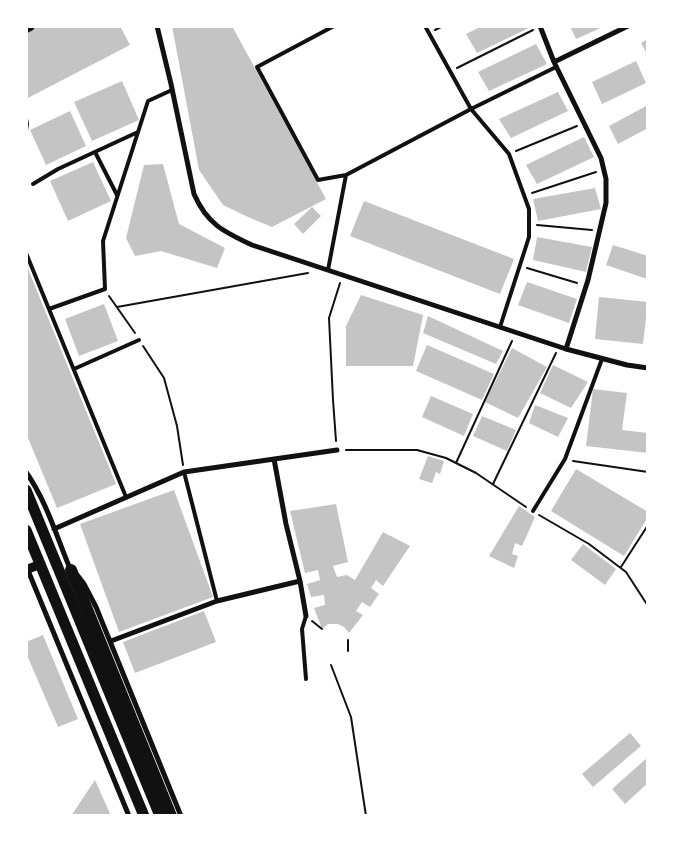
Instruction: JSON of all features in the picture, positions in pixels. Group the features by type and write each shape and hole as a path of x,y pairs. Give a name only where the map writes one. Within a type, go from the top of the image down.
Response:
{"highway":[{"path":"66,573 120,691 171,816"}],"main road":[{"path":"26,28 30,26"},
{"path":"26,490 66,573 160,816"},
{"path":"26,530 144,816"}],"street":[{"path":"157,26 194,194 204,213 218,227 252,245 566,349 627,365 648,368"},
{"path":"540,26 555,64 601,158 606,179 606,203 600,231 566,349"},
{"path":"555,64 628,26"},
{"path":"54,529 184,472 337,450"},
{"path":"274,459 306,616"},
{"path":"26,472 42,499 54,529 66,573 81,579 89,592 182,816"},
{"path":"41,564 27,569 129,816"},
{"path":"110,641 217,601 300,581"},
{"path":"104,756 118,750"}],"lane":[{"path":"334,26 257,68 318,180 346,175 555,64"},
{"path":"425,26 471,109 509,154 529,209 529,237 500,327"},
{"path":"49,309 104,289 103,240 148,102 172,90"},
{"path":"33,184 138,132"},
{"path":"95,152 117,195"},
{"path":"328,270 346,175"},
{"path":"26,253 126,497"},
{"path":"74,369 139,340"},
{"path":"533,511 566,460 602,359"},
{"path":"184,472 217,601"},
{"path":"306,616 302,629 306,679"}],"path":[{"path":"450,72 540,26"},
{"path":"26,113 28,124 26,137"},
{"path":"509,154 584,123"},
{"path":"525,195 604,169"},
{"path":"530,224 600,231"},
{"path":"520,266 586,285"},
{"path":"117,307 309,273"},
{"path":"342,274 328,318 337,450 417,450 446,458 476,473 533,511 589,544 626,572 648,606"},
{"path":"104,289 164,378 177,426 184,472"},
{"path":"456,463 516,332"},
{"path":"493,484 559,346"},
{"path":"566,460 648,472"},
{"path":"620,568 648,525"},
{"path":"306,616 322,629"},
{"path":"348,640 348,651"},
{"path":"331,666 351,716 366,816"}],"building":[{"path":"26,26 120,26 130,45 26,99"},
{"path":"172,26 232,26 326,199 272,227 223,205 199,170"},
{"path":"482,26 533,26 477,53 466,34"},
{"path":"570,26 605,26 576,39"},
{"path":"648,39 648,56 641,43"},
{"path":"536,44 547,64 489,91 478,72"},
{"path":"636,61 646,83 602,104 592,82"},
{"path":"122,81 139,120 92,141 74,102"},
{"path":"558,92 568,111 511,138 499,119"},
{"path":"648,105 648,128 618,144 609,126"},
{"path":"70,111 86,146 46,165 30,130"},
{"path":"584,137 594,157 537,184 526,165"},
{"path":"93,162 111,201 68,221 50,181"},
{"path":"163,164 179,224 225,248 217,268 161,251 135,256 126,238 144,165"},
{"path":"595,188 601,209 538,221 533,199"},
{"path":"364,201 514,259 500,294 350,236"},
{"path":"312,207 321,216 303,234 294,224"},
{"path":"537,237 592,247 586,272 533,260"},
{"path":"613,245 648,256 647,279 606,265"},
{"path":"26,264 116,484 57,508 26,433"},
{"path":"527,282 577,299 569,323 518,305"},
{"path":"361,295 423,315 413,366 346,366 346,326"},
{"path":"599,297 648,302 643,344 595,339"},
{"path":"104,304 118,341 79,356 65,319"},
{"path":"428,316 503,351 496,364 423,333"},
{"path":"427,345 494,374 482,400 416,371"},
{"path":"512,348 547,367 518,418 485,402"},
{"path":"553,365 588,382 571,408 540,393"},
{"path":"593,389 627,393 622,430 648,433 648,453 586,446"},
{"path":"431,396 473,414 464,436 422,417"},
{"path":"535,405 568,418 558,437 529,423"},
{"path":"482,416 516,430 507,451 473,436"},
{"path":"428,456 444,461 440,474 436,472 432,483 419,479"},
{"path":"576,469 648,512 648,517 624,556 551,511"},
{"path":"174,490 213,597 119,632 80,524"},
{"path":"336,504 348,562 333,566 337,577 347,575 355,580 383,532 410,546 383,586 376,580 371,588 379,594 370,607 362,602 356,611 363,615 349,633 338,624 328,624 322,629 314,608 325,605 324,595 311,597 307,584 320,580 318,570 305,573 290,511"},
{"path":"519,506 535,517 522,546 515,543 512,554 518,556 514,568 489,556"},
{"path":"583,544 616,569 605,585 571,560"},
{"path":"204,611 216,642 135,673 123,642"},
{"path":"43,635 78,719 58,727 26,653 26,642"},
{"path":"630,733 641,746 593,787 582,774"},
{"path":"648,757 648,783 625,804 612,789"},
{"path":"95,780 111,816 71,816"}]}
